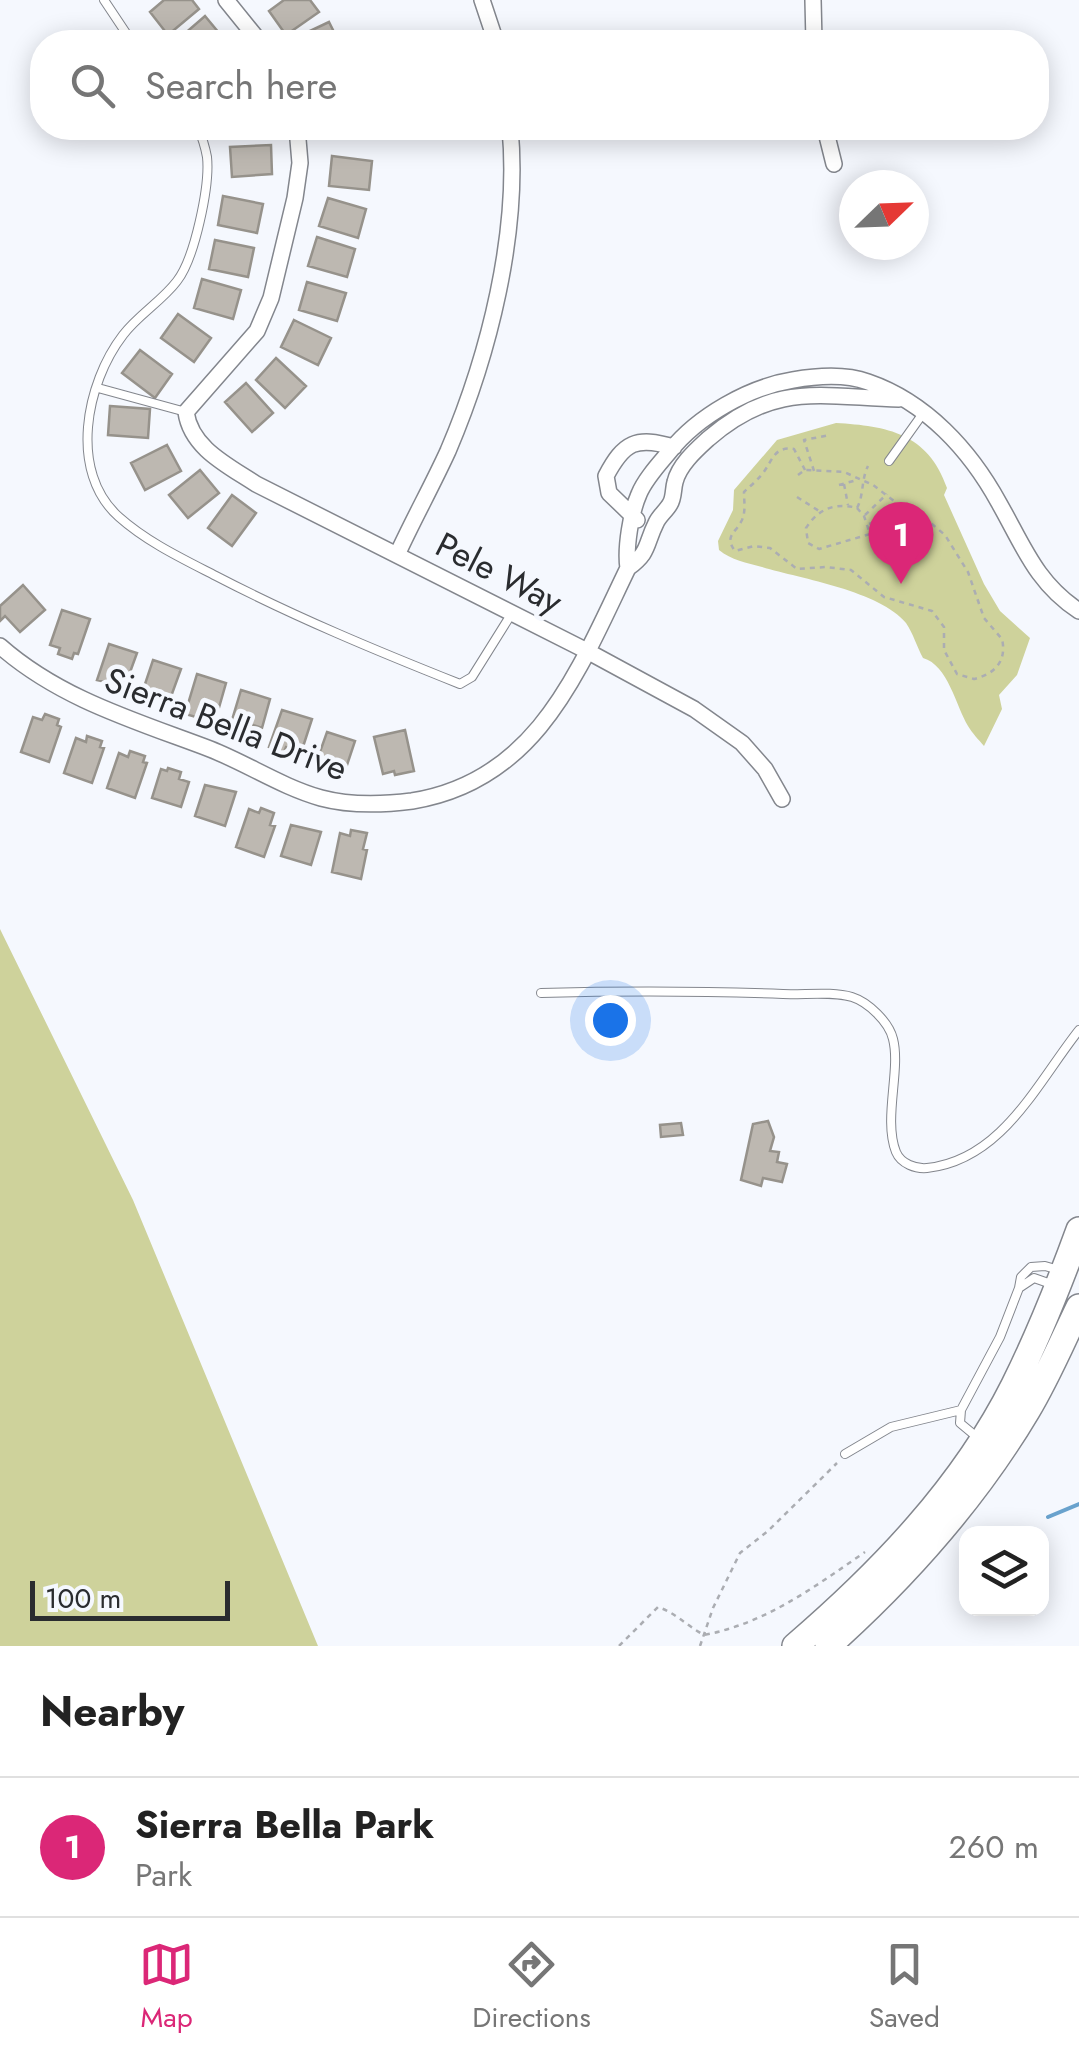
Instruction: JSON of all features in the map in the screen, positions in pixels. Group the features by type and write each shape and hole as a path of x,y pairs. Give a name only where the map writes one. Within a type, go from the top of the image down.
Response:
{"main road":[{"path":"794,1646 890,1558 982,1441 1013,1387 1079,1230"},
{"path":"828,1646 913,1564 986,1473 1027,1410 1079,1307"}],"street":[{"path":"226,0 250,30"},
{"path":"482,0 492,30"},
{"path":"813,0 814,30"},
{"path":"186,412 257,331 271,298 295,198 300,163 298,140"},
{"path":"396,555 447,452 471,390 506,246 512,196 510,140"},
{"path":"829,140 834,164"},
{"name":"Sierra Bella Drive","path":"628,568 625,550 639,493 674,446 727,403 778,382 802,378 851,379 867,381 924,412 967,454 1042,579 1079,611"},
{"name":"Sierra Bella Drive","path":"0,646 28,670 74,698 226,756 320,798 355,804 432,798 474,782 515,754 541,728 562,699 628,568 644,556 656,522 672,502 676,478 694,451 729,421 761,406 806,394 899,399"},
{"name":"Pele Way","path":"186,412 189,430 208,451 256,484 588,651 694,709 742,743 765,770 782,799"},
{"path":"656,522 634,520 609,493 606,476 616,456 634,443 654,441 674,446"}],"lane":[{"path":"104,0 124,30"},
{"path":"201,140 207,160 205,190 190,254 179,280 124,333 110,355 88,427 87,458 93,478 117,516 168,551 356,642 460,684 472,677 512,613"},
{"path":"98,388 186,412"},
{"path":"890,461 924,412"},
{"path":"541,994 674,989 852,997 878,1014 894,1038 893,1136 902,1162 922,1169 949,1165 986,1147 1079,1030"},
{"path":"982,1441 960,1423 961,1410 1000,1337 1021,1277 1030,1267 1045,1266 1060,1278"},
{"path":"1019,1288 1034,1278 1060,1278"},
{"path":"844,1454 891,1427 961,1410"}],"path":[{"path":"814,472 804,440 830,436"},
{"path":"798,475 805,470 831,470 860,479 888,494 945,536 968,572 984,618 1002,639 1001,661 988,676 974,679 957,674 944,650 944,627 932,611 884,597 857,572 843,567 798,569 770,548 754,546 740,552 730,546 729,536 744,514 744,492 764,472 776,452 794,449 805,470"},
{"path":"856,508 861,500 860,479 868,466"},
{"path":"848,506 842,484 860,479"},
{"path":"864,516 888,494"},
{"path":"798,497 819,512"},
{"path":"894,514 895,500"},
{"path":"870,534 826,548 812,548 804,536 819,512 838,504 856,508 864,516 870,534 878,539"},
{"path":"868,524 907,510"},
{"path":"902,529 914,516"},
{"path":"883,518 887,528"},
{"path":"700,1646 713,1608 740,1553 768,1531 844,1454"},
{"path":"619,1646 658,1607 673,1612 682,1624 704,1636 754,1623 799,1598 872,1547"}],"green space":[{"path":"836,423 889,430 929,455 947,488 944,495 984,584 1000,611 1030,638 1017,675 999,695 1002,709 984,746 968,726 945,677 923,658 906,623 894,612 860,594 739,561 719,550 718,541 733,510 734,490 777,440"},
{"path":"0,929 133,1200 318,1646 0,1646"}],"building":[{"path":"164,0 192,0 199,9 174,30 164,30 150,12"},
{"path":"284,0 310,0 319,12 293,30 282,30 269,11"},
{"path":"205,16 217,30 189,30"},
{"path":"329,22 333,30 312,30"},
{"path":"271,145 272,174 232,177 230,147"},
{"path":"332,156 372,161 369,190 329,186"},
{"path":"223,196 263,204 257,233 218,225"},
{"path":"328,198 366,209 358,238 319,226"},
{"path":"317,237 355,249 347,277 308,266"},
{"path":"215,240 254,248 248,277 209,269"},
{"path":"202,279 241,290 233,319 194,308"},
{"path":"307,282 346,293 337,321 299,310"},
{"path":"178,314 211,338 194,362 161,338"},
{"path":"294,320 331,338 318,365 281,347"},
{"path":"140,350 172,374 155,398 122,373"},
{"path":"276,358 306,386 285,408 256,380"},
{"path":"246,383 273,413 252,432 225,402"},
{"path":"110,406 150,409 148,438 108,435"},
{"path":"167,445 181,471 145,490 131,463"},
{"path":"200,470 219,493 188,518 169,495"},
{"path":"232,495 256,513 232,546 208,528"},
{"path":"900,523 905,535 880,545 875,534"},
{"path":"23,585 45,610 20,632 5,616 0,621 0,606"},
{"path":"62,610 90,619 78,654 74,653 72,659 58,654 60,648 50,645"},
{"path":"109,644 137,653 125,686 97,680"},
{"path":"153,660 181,669 169,702 141,696"},
{"path":"197,674 226,683 218,711 206,708 203,719 185,714"},
{"path":"241,690 270,699 262,728 250,724 247,736 229,730"},
{"path":"282,710 312,719 301,753 286,747 284,752 269,747"},
{"path":"45,714 59,719 57,725 61,727 49,762 21,752 33,717 42,720"},
{"path":"405,730 414,771 383,774 374,737"},
{"path":"327,732 355,741 345,771 315,766"},
{"path":"87,736 102,741 100,747 104,748 92,783 64,773 76,738 86,742"},
{"path":"130,751 145,756 143,762 147,763 135,798 107,788 119,753 128,757"},
{"path":"161,769 181,772 179,779 189,782 181,807 152,798"},
{"path":"205,785 236,792 225,826 195,816"},
{"path":"261,808 274,813 270,825 275,826 264,857 236,847 249,809 259,813"},
{"path":"291,825 321,832 311,865 281,856"},
{"path":"351,830 367,833 361,879 332,872 340,833 350,836"},
{"path":"768,1121 774,1137 770,1151 779,1152 777,1162 787,1164 782,1182 763,1178 761,1186 741,1180 753,1124"},
{"path":"681,1123 683,1135 661,1137 660,1125"}],"waterway":[{"path":"1048,1517 1079,1504"}],"place":[{"name":"Sierra Bella Park","path":"901,584"}]}
